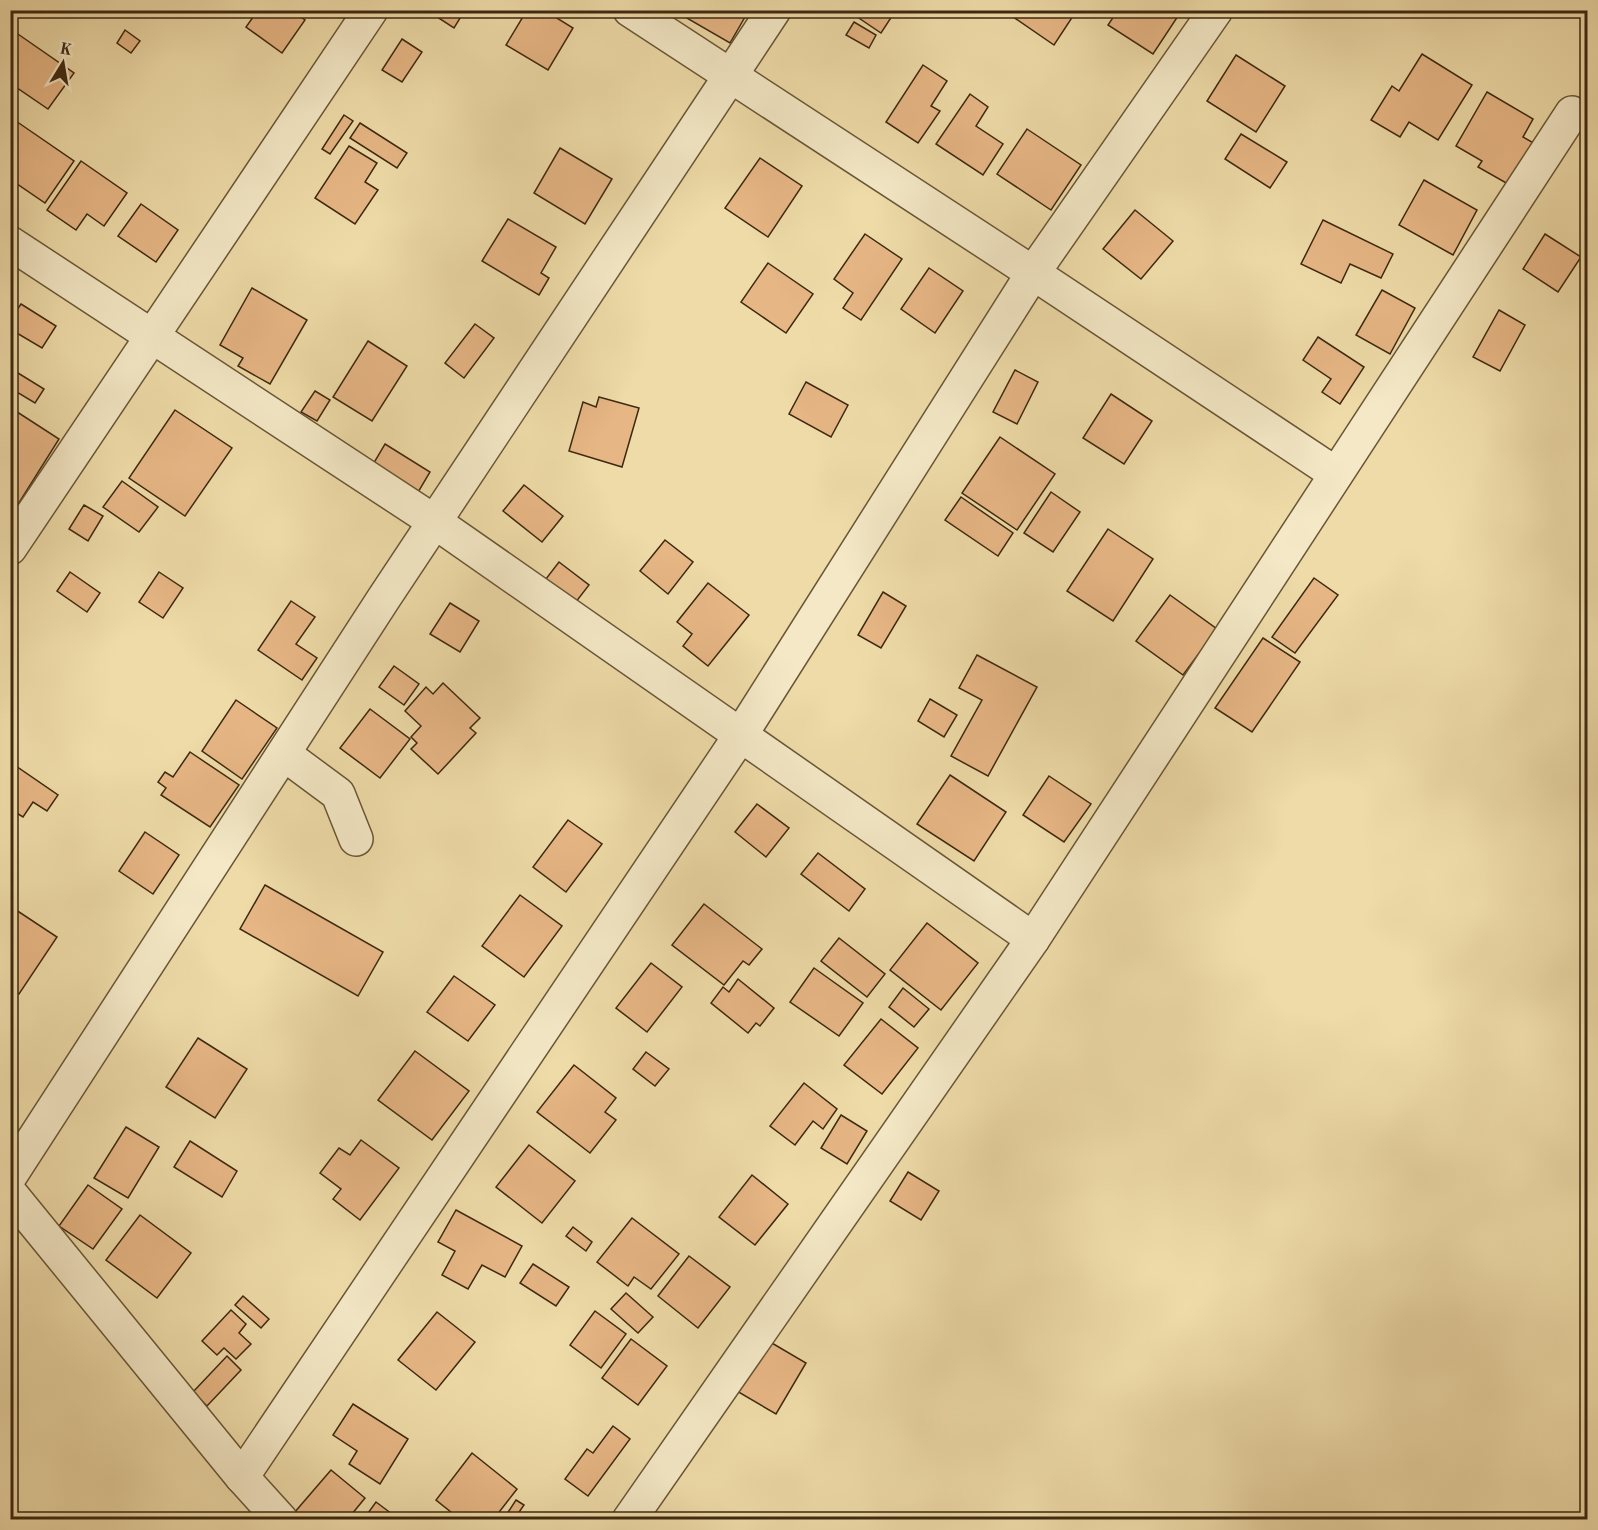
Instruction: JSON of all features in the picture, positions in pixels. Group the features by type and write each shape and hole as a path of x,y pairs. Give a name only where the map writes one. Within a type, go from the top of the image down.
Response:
{"street":[{"path":"10,548 371,10"},
{"path":"630,10 1033,273 1335,474"},
{"path":"10,1176 435,522 774,10"},
{"path":"242,1477 741,736 1033,273 1216,10"},
{"path":"629,1520 1033,939 1572,113"},
{"path":"10,243 435,522 1033,939"},
{"path":"284,754 338,794 356,839"},
{"path":"10,1193 242,1477 281,1520"}],"building":[{"path":"258,10 291,10 305,20 282,53 246,27"},
{"path":"437,10 465,10 454,28 434,15"},
{"path":"480,10 494,10 490,17"},
{"path":"527,10 544,10 573,28 548,70 506,45"},
{"path":"689,10 749,10 730,43 685,17"},
{"path":"847,10 896,10 881,33"},
{"path":"1007,10 1077,10 1054,45 1006,12"},
{"path":"1118,10 1182,10 1153,54 1108,25"},
{"path":"854,22 876,35 869,48 846,35"},
{"path":"125,30 140,41 131,53 117,43"},
{"path":"15,32 74,73 48,109 10,83 10,39"},
{"path":"402,39 422,52 402,82 382,70"},
{"path":"1422,54 1472,85 1438,140 1409,122 1400,137 1371,120 1392,86 1399,91"},
{"path":"1236,55 1285,86 1256,132 1207,101"},
{"path":"923,65 947,81 931,106 940,111 918,143 886,122"},
{"path":"1487,92 1533,119 1523,137 1539,146 1515,188 1478,167 1482,161 1456,146"},
{"path":"970,94 988,107 976,126 1003,144 983,175 936,144"},
{"path":"344,115 353,121 330,154 322,149"},
{"path":"13,119 74,161 45,203 10,179"},
{"path":"360,123 407,153 397,168 350,138"},
{"path":"1027,129 1081,165 1051,210 997,174"},
{"path":"1241,134 1287,162 1270,188 1225,159"},
{"path":"349,146 377,163 365,182 378,190 355,224 315,198"},
{"path":"560,148 612,179 585,224 534,193"},
{"path":"760,158 802,186 768,237 725,208"},
{"path":"81,161 127,193 104,226 87,214 76,230 47,210"},
{"path":"1424,180 1477,210 1453,255 1399,225"},
{"path":"141,204 178,230 156,262 118,236"},
{"path":"1135,210 1173,241 1141,279 1103,249"},
{"path":"508,219 556,247 541,273 549,278 539,295 482,261"},
{"path":"1323,220 1393,254 1381,278 1350,264 1341,283 1301,264"},
{"path":"865,234 902,259 861,320 843,308 853,293 834,279"},
{"path":"1545,234 1581,257 1558,292 1523,269"},
{"path":"768,263 813,294 786,333 741,302"},
{"path":"929,268 963,291 935,333 901,309"},
{"path":"252,288 307,320 270,384 238,366 243,358 220,345"},
{"path":"1382,290 1415,308 1390,354 1356,335"},
{"path":"21,304 56,326 42,348 10,329 10,320"},
{"path":"1499,310 1525,325 1500,371 1473,357"},
{"path":"475,324 494,338 464,378 445,363"},
{"path":"1318,337 1364,367 1340,404 1322,392 1331,379 1303,360"},
{"path":"368,341 407,366 372,421 333,397"},
{"path":"1015,370 1038,382 1017,424 993,412"},
{"path":"18,373 44,389 35,403 10,388"},
{"path":"806,382 848,405 831,437 789,414"},
{"path":"315,391 330,400 317,421 301,412"},
{"path":"1111,394 1152,421 1124,464 1083,438"},
{"path":"599,397 639,408 622,467 569,451 583,402 596,407"},
{"path":"11,408 59,439 17,506 10,502"},
{"path":"175,410 232,448 185,516 129,478"},
{"path":"1000,437 1055,474 1017,530 962,493"},
{"path":"385,444 430,472 417,494 372,466"},
{"path":"122,481 158,507 139,532 103,507"},
{"path":"524,485 563,516 542,542 503,511"},
{"path":"1051,492 1080,512 1053,552 1024,533"},
{"path":"961,497 1013,533 998,556 945,520"},
{"path":"84,505 103,516 88,541 69,529"},
{"path":"1108,529 1153,559 1113,621 1067,591"},
{"path":"665,540 693,562 668,594 640,571"},
{"path":"559,562 589,585 572,607 542,584"},
{"path":"70,572 100,593 87,612 57,591"},
{"path":"159,572 183,588 163,618 139,602"},
{"path":"1314,578 1338,595 1295,653 1272,637"},
{"path":"708,583 749,615 708,666 683,646 692,634 677,622"},
{"path":"883,592 906,606 881,648 858,635"},
{"path":"1170,595 1217,629 1183,675 1136,641"},
{"path":"291,601 315,617 296,644 317,658 302,680 258,650"},
{"path":"450,603 479,621 460,652 430,634"},
{"path":"1263,638 1300,662 1252,732 1215,708"},
{"path":"977,655 1037,687 988,776 951,756 982,700 959,688"},
{"path":"394,666 419,684 404,705 379,687"},
{"path":"443,683 480,718 470,728 476,733 438,774 411,749 417,743 411,737 421,726 405,711 426,687 433,694"},
{"path":"930,699 957,715 944,737 918,721"},
{"path":"236,700 277,728 242,779 202,751"},
{"path":"370,709 410,739 380,778 340,748"},
{"path":"190,752 239,785 210,827 161,795 166,788 158,782 165,772 173,777"},
{"path":"10,762 58,795 47,811 33,802 23,817 10,809"},
{"path":"950,775 1006,812 974,861 917,824"},
{"path":"1049,776 1091,804 1064,842 1023,815"},
{"path":"757,804 789,828 766,857 735,832"},
{"path":"568,820 602,844 566,892 533,867"},
{"path":"145,832 179,855 153,894 119,871"},
{"path":"818,853 865,889 849,911 801,874"},
{"path":"265,885 383,952 358,996 240,929"},
{"path":"520,895 562,926 524,977 482,946"},
{"path":"704,904 762,949 749,965 743,961 724,985 672,945"},
{"path":"10,906 57,937 19,994 10,988"},
{"path":"927,923 978,963 941,1010 890,970"},
{"path":"839,938 885,974 867,997 821,961"},
{"path":"651,963 682,987 647,1032 616,1008"},
{"path":"814,968 863,1003 839,1036 790,1002"},
{"path":"454,976 495,1005 468,1041 427,1012"},
{"path":"738,979 774,1008 760,1026 756,1023 748,1033 711,1003 723,987 729,992"},
{"path":"903,988 929,1009 914,1027 889,1007"},
{"path":"881,1019 918,1048 882,1094 844,1065"},
{"path":"198,1038 247,1069 215,1118 166,1087"},
{"path":"415,1051 469,1091 432,1140 378,1100"},
{"path":"646,1052 669,1069 655,1086 633,1069"},
{"path":"574,1065 616,1098 605,1112 616,1120 590,1153 537,1112"},
{"path":"804,1083 837,1109 823,1129 813,1121 795,1145 770,1126"},
{"path":"841,1115 867,1131 847,1164 821,1148"},
{"path":"126,1127 159,1147 128,1198 94,1178"},
{"path":"361,1140 399,1168 360,1220 333,1199 341,1189 320,1173 339,1148 350,1155"},
{"path":"190,1141 237,1171 222,1197 174,1167"},
{"path":"529,1145 575,1181 542,1223 496,1187"},
{"path":"908,1172 939,1191 921,1220 890,1201"},
{"path":"752,1175 788,1204 755,1245 719,1217"},
{"path":"88,1185 122,1209 93,1249 59,1226"},
{"path":"456,1210 522,1246 505,1277 482,1265 468,1289 442,1275 455,1251 438,1242"},
{"path":"140,1215 191,1253 157,1298 106,1260"},
{"path":"632,1218 679,1254 651,1289 634,1277 628,1286 597,1262"},
{"path":"573,1227 592,1242 586,1251 566,1236"},
{"path":"689,1256 730,1287 698,1328 658,1296"},
{"path":"533,1264 569,1287 556,1306 520,1283"},
{"path":"626,1293 653,1317 638,1333 611,1309"},
{"path":"243,1296 269,1319 261,1328 235,1305"},
{"path":"231,1310 246,1324 239,1333 251,1344 236,1359 224,1348 217,1355 202,1341"},
{"path":"595,1311 626,1334 601,1368 570,1345"},
{"path":"437,1312 475,1342 436,1390 398,1360"},
{"path":"631,1339 667,1366 638,1405 602,1378"},
{"path":"765,1339 806,1363 776,1414 735,1390"},
{"path":"227,1356 241,1370 207,1406 193,1392"},
{"path":"353,1404 408,1439 380,1484 349,1464 357,1451 333,1435"},
{"path":"613,1426 630,1439 588,1496 565,1479 587,1449 593,1453"},
{"path":"472,1453 517,1489 493,1520 461,1520 436,1500"},
{"path":"331,1470 365,1498 347,1520 302,1520 294,1513"},
{"path":"516,1500 524,1505 517,1515 524,1520 503,1520"},
{"path":"376,1502 400,1520 363,1520"},
{"path":"535,1513 545,1520 531,1520"}]}
